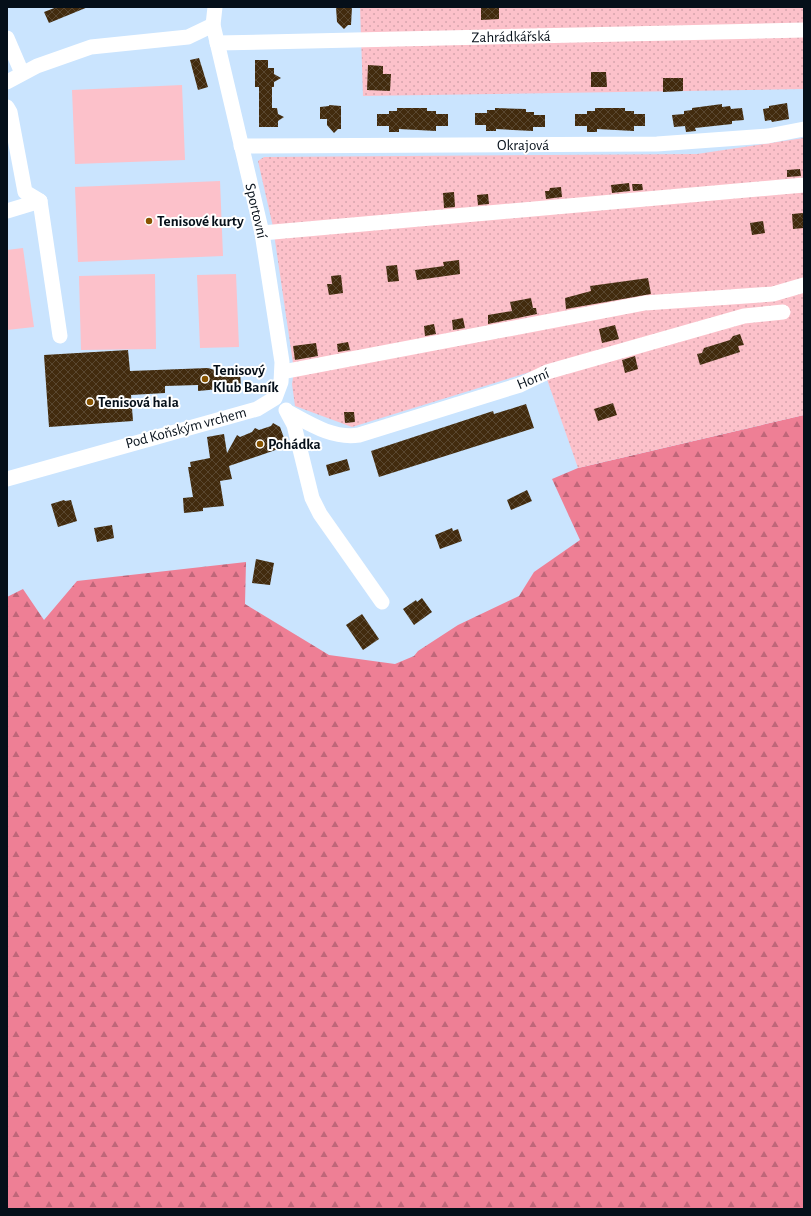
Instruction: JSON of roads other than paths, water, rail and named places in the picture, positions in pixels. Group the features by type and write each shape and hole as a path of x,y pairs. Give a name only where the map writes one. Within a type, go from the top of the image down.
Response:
{"street":[{"name":"Sportovní","path":"215,7 213,26 262,233 282,372 281,382 275,398"},
{"path":"7,82 37,66 91,47 188,37 213,26"},
{"name":"Zahrádkářská","path":"217,43 804,30"},
{"path":"7,38 22,73"},
{"path":"7,107 10,112 25,192 40,201"},
{"name":"Okrajová","path":"241,146 656,144 768,136 804,129"},
{"path":"262,233 804,186"},
{"path":"7,211 40,201"},
{"path":"40,201 60,336"},
{"path":"282,372 645,303 773,294 804,285"},
{"name":"Horní","path":"288,412 323,430 338,435 359,435 520,385 547,372 744,316 783,312"},
{"path":"275,398 288,412 299,441 312,498 320,514 382,602"},
{"name":"Pod Koňským vrchem","path":"7,479 258,409 275,398"}],"place":[{"name":"Tenisové kurty","path":"149,221"},
{"name":"Tenisový Klub Baník","path":"205,379"},
{"name":"Tenisová hala","path":"90,402"},
{"name":"Pohádka","path":"260,444"}]}
